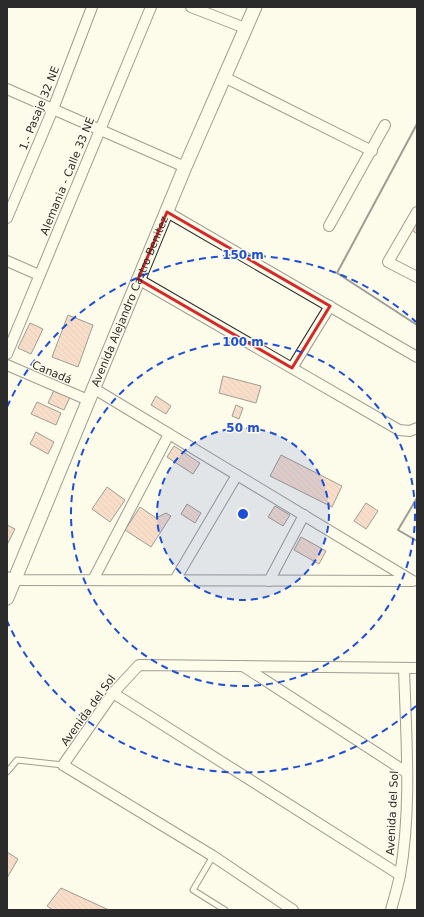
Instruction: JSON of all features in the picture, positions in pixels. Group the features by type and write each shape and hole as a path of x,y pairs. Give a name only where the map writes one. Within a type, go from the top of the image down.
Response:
{"street":[{"name":"1.- Pasaje 32 NE","path":"7,218 53,109 92,7"},
{"name":"Alemania - Calle 33 NE","path":"7,354 151,7"},
{"path":"191,7 245,28"},
{"name":"Avenida Alejandro Castro Benitez","path":"7,598 10,578 90,394 185,167 255,7"},
{"path":"224,77 372,151"},
{"path":"7,89 99,131 185,167"},
{"path":"329,226 386,125"},
{"path":"167,212 417,357"},
{"path":"417,212 388,262 417,277"},
{"path":"7,261 39,276"},
{"path":"138,279 399,430 410,431 417,428"},
{"path":"292,368 330,306"},
{"name":"Canadá","path":"7,365 90,394 169,434 413,581 269,581"},
{"path":"93,580 169,434"},
{"path":"175,580 237,475"},
{"path":"10,578 269,581 304,516"},
{"name":"Avenida del Sol","path":"63,765 113,693 139,665 417,668"},
{"path":"243,666 406,772"},
{"name":"Avenida del Sol","path":"391,910 400,875 404,841 406,772 404,668"},
{"path":"113,693 400,875"},
{"path":"63,765 213,856 293,910"}],"lane":[{"path":"7,772 17,760 63,765"},
{"path":"213,856 193,890 225,910"}],"highlighted area":[{"path":"167,212 330,306 292,368 138,279"}],"building":[{"path":"417,222 417,234 412,230"},
{"path":"68,315 93,325 78,367 52,357"},
{"path":"30,323 43,329 31,354 18,348"},
{"path":"223,376 261,386 256,403 219,393"},
{"path":"55,388 71,395 64,410 48,403"},
{"path":"156,396 171,406 166,414 151,405"},
{"path":"37,402 61,413 56,425 31,414"},
{"path":"236,405 243,408 239,419 232,416"},
{"path":"36,432 54,442 48,454 30,444"},
{"path":"174,446 200,463 193,474 167,457"},
{"path":"281,455 342,486 332,507 270,476"},
{"path":"107,487 125,500 110,522 92,509"},
{"path":"366,503 378,511 366,529 354,521"},
{"path":"187,504 201,513 195,523 181,514"},
{"path":"275,506 290,515 283,526 268,517"},
{"path":"140,507 156,518 166,513 171,516 151,547 125,530"},
{"path":"7,525 15,529 7,545"},
{"path":"301,537 326,551 319,564 294,550"},
{"path":"7,852 18,859 7,878"},
{"path":"61,888 109,910 53,910 47,906"}],"wall":[{"path":"417,124 337,273 417,325"},
{"path":"417,498 398,530 417,541"}]}
